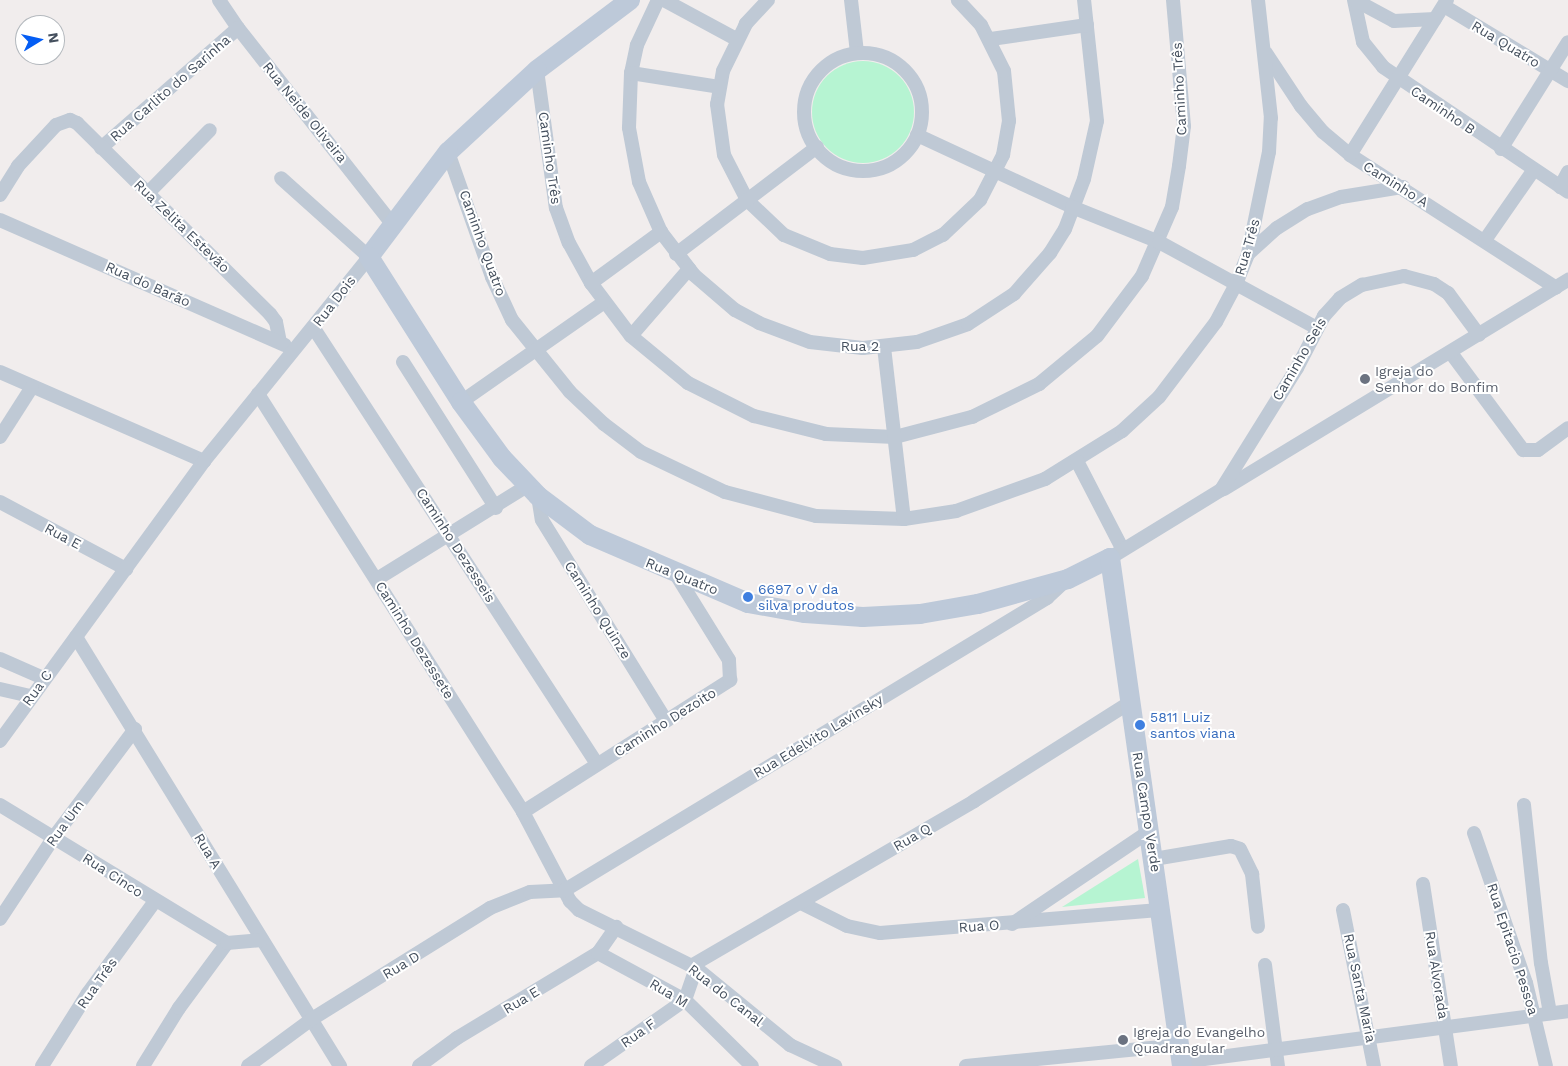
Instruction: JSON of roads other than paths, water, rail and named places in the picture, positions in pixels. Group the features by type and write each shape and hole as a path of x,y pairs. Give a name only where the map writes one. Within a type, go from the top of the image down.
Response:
{"street":[{"name":"Rua Neide Oliveira","path":"220,0 238,28 392,224"},
{"name":"Rua Dois","path":"76,637 204,461 258,394 296,351 448,152 537,70 630,0"},
{"name":"Rua 2","path":"658,0 647,19 631,72 629,128 632,156 642,190 661,232 689,269 735,310 784,334 836,346 884,347 943,334 984,315 1014,294 1050,253 1065,229 1092,152 1097,121 1084,0"},
{"path":"664,0 736,39"},
{"path":"768,0 736,39 719,87 718,122 722,147 730,171 747,200 770,224 798,243 830,254 880,258 913,250 943,235 980,200 997,171 1007,138 1009,104 1004,71 990,40 958,0"},
{"path":"851,0 857,53"},
{"name":"Caminho Três","path":"537,70 556,208 569,243 591,283 603,303 631,336 688,383 754,416 826,434 895,437 990,410 1039,384 1062,367 1097,336 1121,307 1159,242 1172,207 1184,126 1173,0"},
{"name":"Rua Três","path":"1077,461 1122,431 1159,398 1216,322 1236,284 1248,254 1269,152 1272,118 1258,0"},
{"path":"1260,20 1266,0"},
{"path":"1355,0 1394,21 1436,19"},
{"name":"Caminho B","path":"1355,0 1363,42 1371,55 1398,80 1533,171 1564,189"},
{"path":"1350,155 1446,3"},
{"name":"Rua Quatro","path":"1446,3 1568,82"},
{"path":"990,40 1087,25"},
{"name":"Rua Carlito do Sarinha","path":"101,148 238,28"},
{"path":"1501,149 1568,42"},
{"name":"Caminho A","path":"1265,50 1301,106 1323,132 1350,155 1485,240 1562,284"},
{"path":"857,53 884,56 911,77 922,109 917,136 901,157 870,170 844,167 816,147 805,116 809,88 825,66 857,53"},
{"path":"631,72 719,87"},
{"name":"Rua Zelita Estevão","path":"0,194 34,147 56,125 70,120 148,193 270,314 276,322 280,342"},
{"path":"148,193 210,130"},
{"path":"917,136 1072,207 1159,242 1317,328"},
{"path":"676,254 816,147"},
{"name":"Caminho Quatro","path":"448,152 492,277 512,320 535,351 604,424 641,452 681,474 725,492 816,516 904,519 956,511 1045,479 1077,461"},
{"path":"1485,240 1533,171"},
{"path":"1564,189 1568,172"},
{"path":"281,178 369,257"},
{"path":"1248,254 1277,228 1308,209 1341,197 1403,187"},
{"name":"Rua do Barão","path":"0,220 280,342 296,351"},
{"path":"591,283 661,232"},
{"name":"Rua Quatro","path":"369,257 461,402 502,458 533,491 590,535 748,603 805,614 863,617 920,614 978,604 1068,579 1116,553"},
{"path":"631,336 689,269"},
{"name":"Caminho Seis","path":"1221,490 1297,368 1317,328 1340,298 1362,284 1404,276 1420,278 1448,293 1480,335"},
{"name":"Caminho Seis","path":"1116,553 1451,353 1562,284"},
{"path":"461,402 603,303"},
{"name":"Caminho Dezesseis","path":"313,327 597,764"},
{"path":"884,347 904,519"},
{"path":"1451,353 1523,450 1538,450 1568,428"},
{"path":"403,362 496,508"},
{"path":"0,372 204,461"},
{"path":"0,437 32,387"},
{"name":"Caminho Dezessete","path":"258,394 523,812 565,890"},
{"path":"1077,461 1116,553"},
{"path":"377,579 449,534 496,508 533,491"},
{"name":"Caminho Quinze","path":"533,491 542,520 666,721"},
{"name":"Rua E","path":"0,502 126,569"},
{"name":"Rua Campo Verde","path":"1116,553 1130,703 1162,910 1181,1058"},
{"name":"Caminho Dezoito","path":"523,812 725,685 732,670 722,648 676,573"},
{"name":"Rua Edelvito Lavinsky","path":"565,890 1047,598 1068,579"},
{"name":"Rua C","path":"0,741 43,678 76,637"},
{"name":"Rua A","path":"76,637 340,1066"},
{"path":"0,659 43,678"},
{"path":"0,689 30,696"},
{"name":"Rua Q","path":"693,967 974,800 1130,703"},
{"name":"Rua Um","path":"0,919 54,837 134,729"},
{"name":"Rua Cinco","path":"0,805 227,944"},
{"path":"1524,805 1541,963 1550,1013"},
{"path":"1012,924 1150,831"},
{"name":"Rua Epitacio Pessoa","path":"1474,833 1536,1015 1546,1066"},
{"path":"1154,859 1231,846 1240,850 1252,874 1258,927"},
{"name":"Rua Alvorada","path":"1423,884 1451,1066"},
{"name":"Rua do Canal","path":"565,890 579,910 693,967 790,1045 835,1066"},
{"name":"Rua D","path":"248,1066 312,1019 490,908 530,892 565,890"},
{"name":"Rua Três","path":"42,1066 88,993 155,901"},
{"name":"Rua O","path":"801,903 847,926 880,933 1012,924 1162,910"},
{"name":"Rua Santa Maria","path":"1343,910 1371,1036 1374,1066"},
{"name":"Rua E","path":"419,1066 457,1038 598,953 616,927"},
{"path":"143,1066 193,987 227,944 262,940"},
{"name":"Rua M","path":"598,953 685,1000 752,1066"},
{"path":"1265,965 1277,1059"},
{"path":"685,1000 693,967"},
{"name":"Rua F","path":"591,1066 685,1000"},
{"path":"966,1066 1181,1058 1277,1059 1371,1036 1568,1011"}],"place":[{"name":"Igreja do Senhor do Bonfim","path":"1365,379"},
{"name":"6697 o V da silva produtos","path":"748,597"},
{"name":"5811 Luiz santos viana","path":"1140,725"},
{"name":"Igreja do Evangelho Quadrangular","path":"1123,1040"}]}
